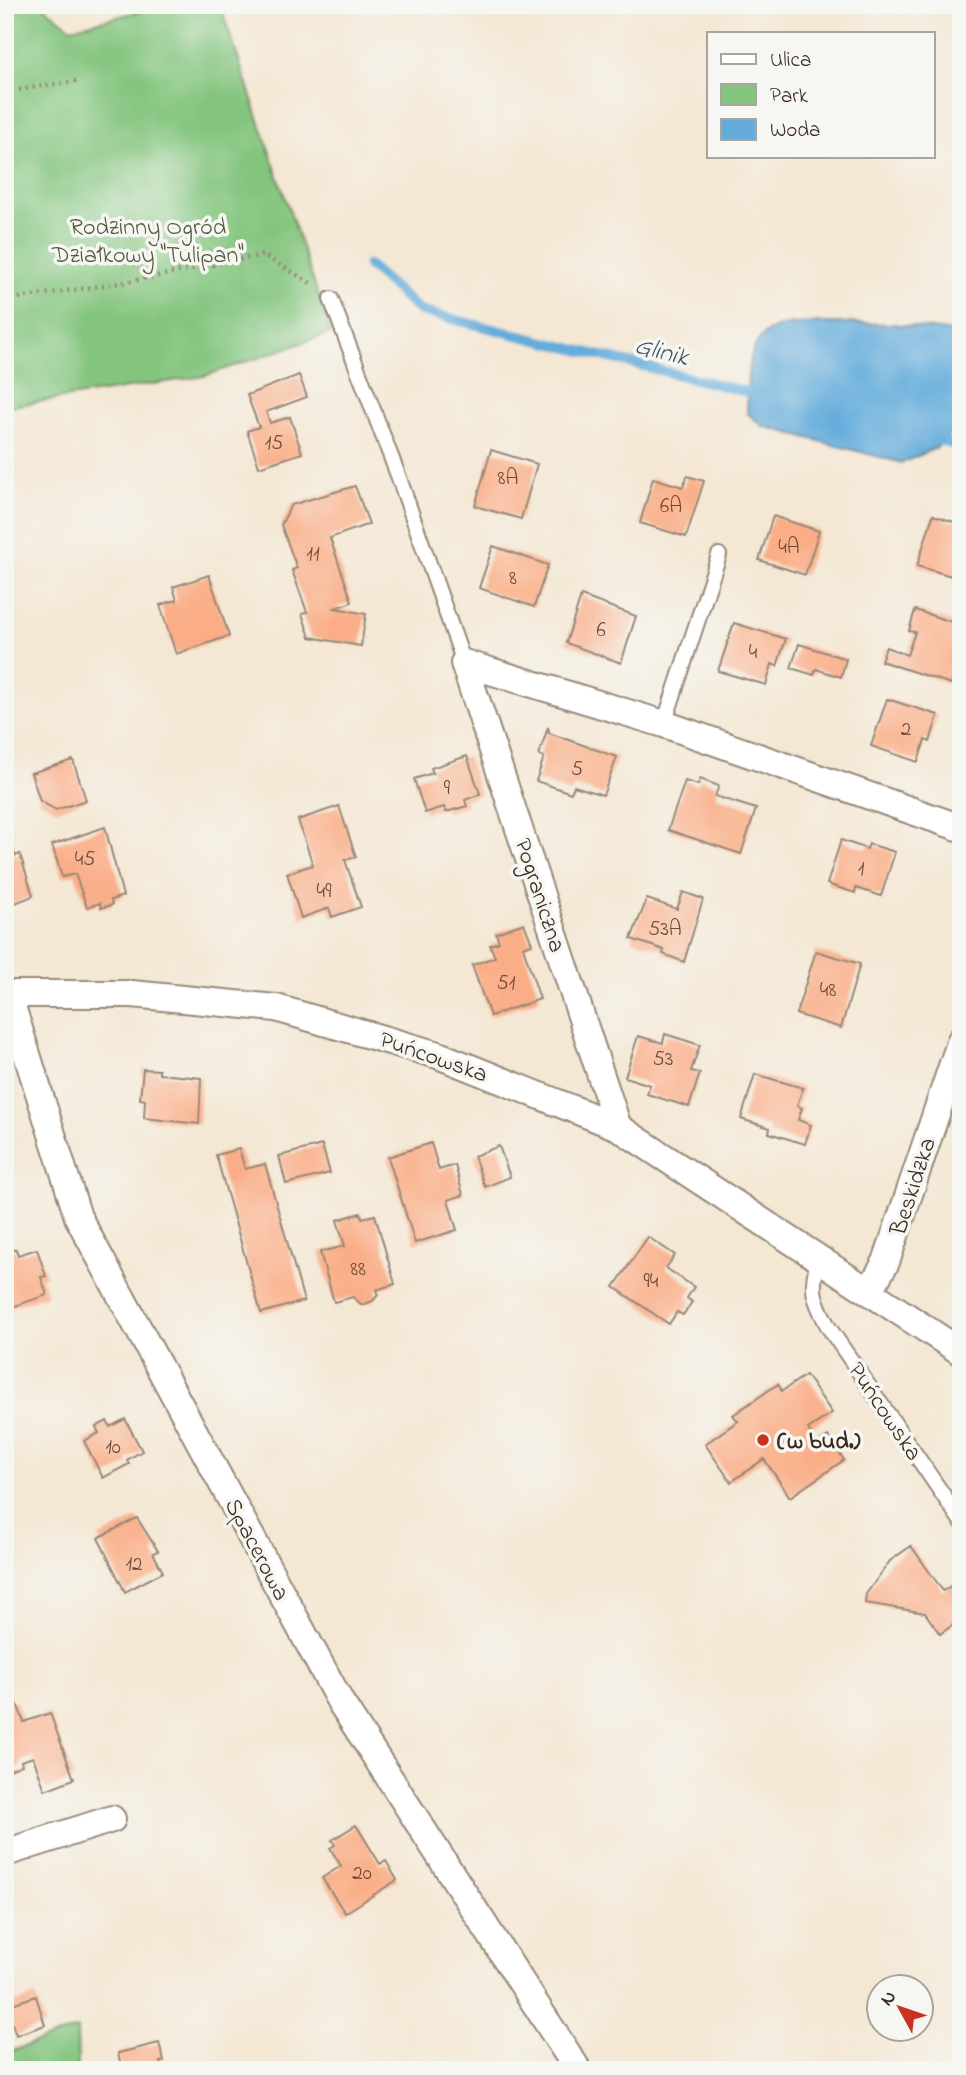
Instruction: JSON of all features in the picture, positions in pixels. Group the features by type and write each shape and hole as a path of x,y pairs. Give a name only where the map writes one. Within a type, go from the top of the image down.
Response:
{"street":[{"path":"464,663 664,724 961,828"},
{"name":"Pograniczna","path":"464,663 618,1127"},
{"name":"Puńcowska","path":"6,994 132,994 276,1007 438,1055 618,1127 961,1352"},
{"name":"Spacerowa","path":"6,994 78,1217 341,1703 578,2070"},
{"name":"Beskidzka","path":"870,1290 886,1262 961,1040"},
{"path":"5,1853 112,1819"}],"lane":[{"name":"Pograniczna","path":"331,299 399,478 464,663"},
{"path":"664,724 719,555"},
{"name":"Puńcowska","path":"819,1258 811,1282 816,1304 829,1328 961,1521"}],"path":[{"path":"5,92 81,80"},
{"path":"5,300 134,281 263,255 331,299"}],"green space":[{"name":"Rodzinny Ogród Działkowy \"Tulipan\"","path":"5,5 42,5 71,28 166,5 220,5 331,333 204,376 5,407"},
{"path":"77,2029 78,2070 5,2070 5,2053"}],"water":[{"path":"818,323 893,324 961,333 961,423 936,448 902,463 763,426 747,413 749,365 757,343 779,326"}],"building":[{"path":"299,375 307,397 266,412 270,423 290,417 302,453 259,467 247,431 259,427 247,395"},
{"path":"491,450 537,464 521,519 475,506"},
{"path":"687,476 704,481 686,537 640,523 653,478 683,487"},
{"path":"355,486 369,524 330,538 352,602 335,608 366,614 361,646 310,637 302,614 307,612 292,570 297,568 281,525 291,505"},
{"path":"933,515 954,522 956,517 961,519 961,583 954,581 955,577 917,566"},
{"path":"773,516 819,531 805,575 759,560"},
{"path":"493,546 548,565 534,607 479,588"},
{"path":"209,575 229,636 176,654 160,605 177,600 173,587"},
{"path":"581,596 636,616 621,663 566,643"},
{"path":"915,610 961,625 961,654 951,684 881,661 886,647 907,655 915,632 909,631"},
{"path":"734,623 786,639 777,666 772,664 766,685 718,671"},
{"path":"799,644 846,659 841,677 816,669 814,675 791,668"},
{"path":"887,699 938,715 930,742 925,740 918,762 871,746"},
{"path":"548,727 549,733 617,757 603,795 574,786 571,793 536,781 544,757 539,755"},
{"path":"467,756 480,794 465,800 467,806 446,812 444,807 425,813 414,779 433,773 431,768"},
{"path":"73,760 86,800 56,810 40,801 31,773"},
{"path":"700,779 719,786 715,796 756,809 741,854 668,830 685,781 698,785"},
{"path":"339,806 356,857 345,860 361,907 332,917 329,908 301,918 287,873 313,865 298,820"},
{"path":"105,827 123,896 111,900 112,905 101,908 100,903 87,907 75,874 62,877 52,845"},
{"path":"841,840 867,849 869,844 895,852 881,896 856,888 855,893 827,884"},
{"path":"12,844 15,856 20,854 33,896 5,907 5,846"},
{"path":"683,892 703,899 684,962 663,954 664,950 631,939 647,899 677,909"},
{"path":"524,923 532,944 523,947 540,999 490,1016 472,965 495,957 490,945 499,942 496,933"},
{"path":"816,951 860,964 841,1028 796,1014"},
{"path":"665,1034 700,1045 691,1071 700,1073 689,1107 647,1094 650,1085 625,1077 638,1036 663,1043"},
{"path":"143,1069 159,1070 159,1074 201,1078 199,1124 144,1118 145,1100 140,1099"},
{"path":"755,1074 803,1088 797,1106 802,1108 798,1120 811,1125 805,1144 769,1133 770,1128 741,1119"},
{"path":"431,1143 439,1170 455,1165 463,1195 448,1200 457,1230 415,1243 388,1157"},
{"path":"322,1145 330,1173 286,1184 279,1156"},
{"path":"499,1146 510,1177 485,1187 474,1156"},
{"path":"239,1149 245,1169 265,1164 304,1301 261,1313 216,1155"},
{"path":"361,1213 362,1218 375,1215 395,1284 376,1290 378,1295 373,1301 362,1305 353,1297 334,1302 320,1252 345,1246 337,1220"},
{"path":"648,1237 675,1255 666,1268 694,1287 687,1298 692,1302 683,1315 677,1312 669,1324 614,1287"},
{"path":"16,1249 18,1255 37,1249 46,1276 41,1277 47,1295 12,1307 5,1289 5,1260 9,1258 7,1252"},
{"name":"(w bud.)","path":"806,1375 832,1413 808,1429 817,1443 828,1436 844,1460 790,1497 764,1459 731,1482 705,1444 738,1421 733,1415 778,1384 782,1391"},
{"path":"125,1419 142,1451 127,1460 129,1464 103,1478 84,1441 99,1433 96,1427 107,1421 110,1427"},
{"path":"137,1518 158,1551 153,1553 163,1572 125,1592 98,1538"},
{"path":"911,1546 943,1591 961,1579 961,1619 940,1634 925,1613 865,1603 866,1594 890,1561"},
{"path":"16,1701 24,1722 50,1713 74,1779 45,1790 33,1757 21,1761 22,1765 5,1772 5,1705"},
{"path":"356,1825 380,1864 386,1861 397,1880 345,1913 322,1878 341,1866 330,1848 335,1845 332,1840"},
{"path":"36,1996 45,2025 16,2035 6,2006"},
{"path":"159,2043 164,2061 160,2062 162,2070 122,2070 118,2053"}],"waterway":[{"name":"Glinik","path":"368,265 420,311 760,395"},
{"name":"Glinik","path":"931,437 961,447"}],"place":[{"name":"(w bud.)","path":"763,1440"}]}
